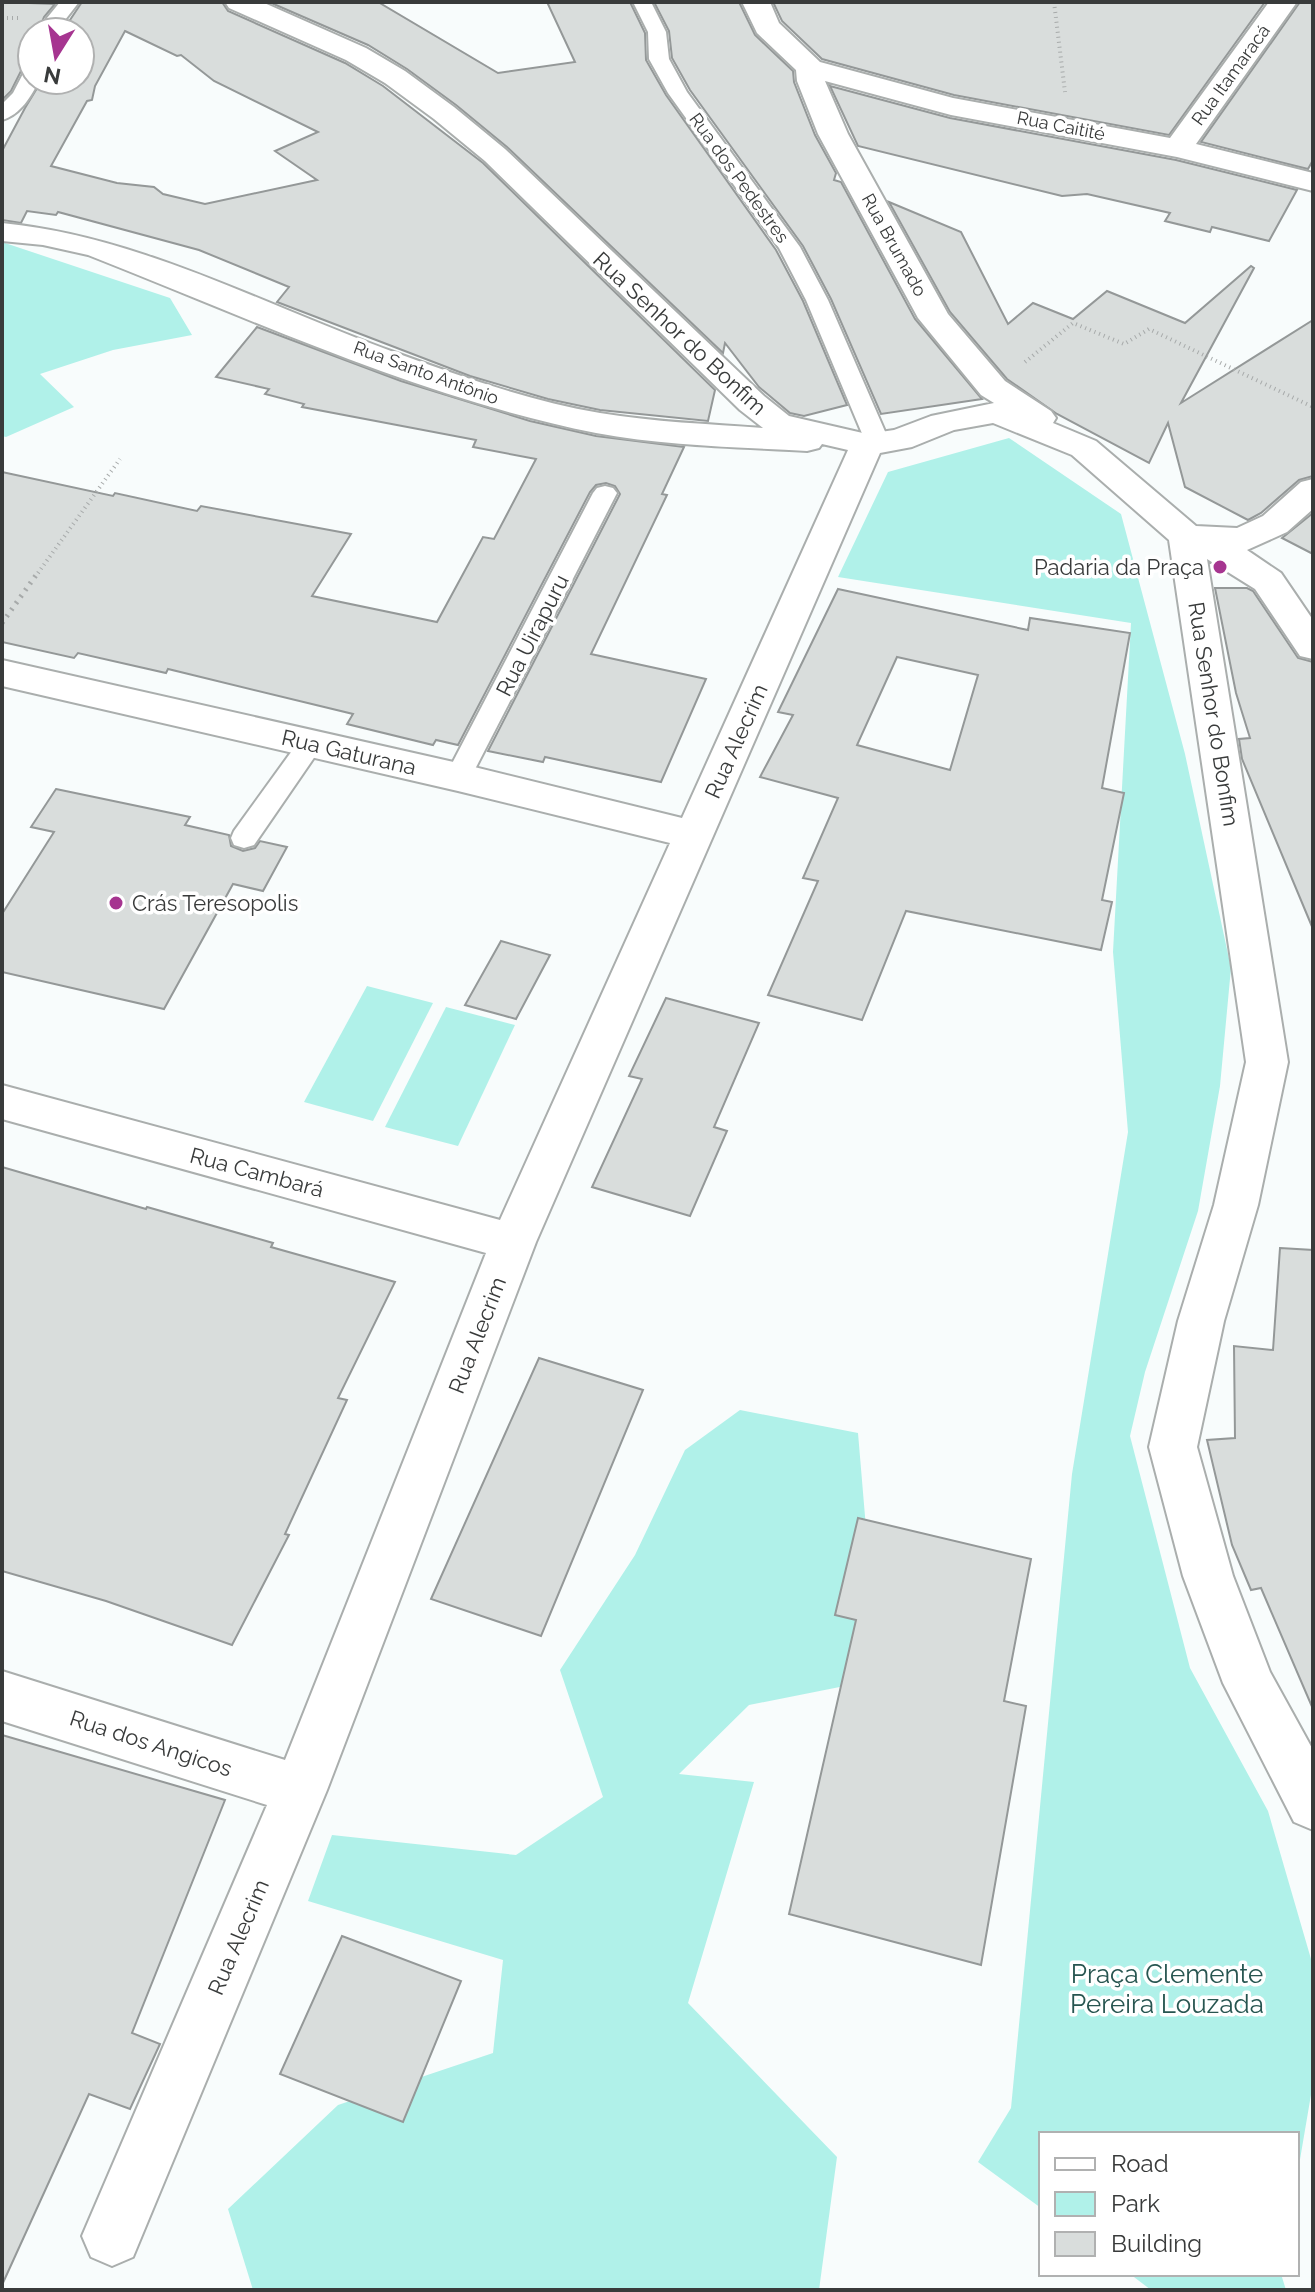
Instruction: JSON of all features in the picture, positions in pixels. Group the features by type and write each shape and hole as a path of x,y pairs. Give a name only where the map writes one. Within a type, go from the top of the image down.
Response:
{"street":[{"name":"Rua Senhor do Bonfim","path":"239,2 356,54 395,77 444,113 495,155 708,362 778,423 872,444 900,440 943,423 994,413 1084,448 1186,536 1267,1062 1236,1205 1201,1321 1173,1447 1208,1576 1249,1683 1313,1804"},
{"name":"Rua Brumado","path":"756,2 767,27 810,68 811,81 833,134 934,318 993,388 1084,448"},
{"name":"Rua Itamaracá","path":"1178,148 1283,2"},
{"name":"Rua Caitité","path":"810,68 951,106 1178,148 1313,182"},
{"name":"Rua Santo Antônio","path":"2,232 43,236 97,248 379,358 509,403 598,423 655,431 872,444"},
{"name":"Rua Alecrim","path":"112,2236 300,1790 513,1242 872,444"},
{"path":"1186,536 1242,540 1275,524 1313,490"},
{"path":"1186,536 1232,556 1268,581 1313,647"},
{"name":"Rua Gaturana","path":"2,673 458,777 694,835"},
{"name":"Rua Cambará","path":"2,1102 513,1242"},
{"name":"Rua dos Angicos","path":"2,1696 300,1790"}],"lane":[{"name":"Rua dos Pedestres","path":"642,2 657,32 659,59 678,93 789,247 817,300 872,444"},
{"path":"2,114 22,96"},
{"name":"Rua Uirapuru","path":"458,777 605,493"},
{"path":"244,838 311,743"}],"path":[{"path":"1054,2 1066,127"},
{"path":"993,388 1073,323 1124,344 1149,329 1313,407"},
{"path":"2,623 120,459"}],"green space":[{"path":"2,242 170,298 192,335 113,350 40,374 74,407 6,437 2,436"},
{"name":"Praça Clemente Pereira Louzada","path":"1009,438 1121,514 1185,754 1231,968 1220,1086 1198,1211 1145,1372 1130,1436 1190,1668 1268,1811 1311,1959 1313,2083 1299,2165 1299,2132 1039,2132 1039,2207 978,2162 1011,2108 1072,1474 1128,1132 1113,952 1131,623 838,577 888,472"},
{"path":"367,986 433,1003 373,1121 304,1102"},
{"path":"446,1007 515,1025 458,1146 385,1127"},
{"path":"740,1410 858,1433 866,1528 955,1664 749,1705 679,1774 754,1782 688,2003 837,2157 819,2290 253,2290 228,2209 338,2105 493,2053 503,1960 308,1901 332,1835 516,1855 603,1797 560,1670 635,1555 685,1450"},
{"path":"1133,2276 1282,2276 1286,2290 1151,2290"}],"building":[{"path":"2,2 55,4 45,16 16,16 16,81 2,100"},
{"path":"82,2 222,2 228,11 345,63 383,86 483,163 715,390 708,421 600,410 548,399 470,376 277,302 289,287 199,250 58,212 56,215 27,211 21,223 2,220 2,151 32,96 93,96 92,100 87,101 51,166 117,183 154,187 163,194 205,204 317,180 275,151 318,132 214,81 181,55 177,56 125,31 96,84 96,16 73,16"},
{"path":"269,2 378,2 498,73 575,62 547,2 630,2 645,33 646,60 666,95 776,250 803,301 847,405 804,416 790,413 759,387 725,343 723,353 507,147 456,105 368,45"},
{"path":"654,2 739,2 755,35 793,71 794,82 815,135 836,173 834,180 841,182 915,319 982,399 881,414 831,299 803,246 690,90 672,58 669,31"},
{"path":"773,2 1265,2 1169,135 954,95 822,59 782,21"},
{"path":"1300,2 1313,2 1313,160 1308,169 1201,142"},
{"path":"830,86 950,118 1176,160 1297,190 1269,241 1212,227 1210,232 1165,221 1170,213 1087,194 1062,196 858,146"},
{"path":"889,202 961,232 1008,324 1033,303 1073,319 1107,291 1185,323 1251,266 1254,268 1181,403 1313,320 1313,476 1299,480 1261,513 1248,520 1185,487 1168,423 1149,463 1057,414 1007,379 950,312"},
{"path":"257,327 401,381 530,421 596,436 684,447 662,494 667,495 591,654 706,679 661,782 545,757 543,762 488,751 620,494 615,486 606,483 596,485 590,492 458,745 436,740 433,745 347,724 353,714 168,669 166,673 78,653 74,658 2,642 2,472 197,511 201,506 351,534 312,596 437,622 483,537 494,539 536,459 473,447 476,440 302,407 304,404 265,394 269,389 216,377"},
{"path":"1313,513 1313,554 1282,538"},
{"path":"1215,588 1247,588 1253,591 1298,658 1313,662 1313,929 1242,759 1239,739 1250,738 1236,693"},
{"path":"838,589 1028,630 1030,618 1130,633 1102,788 1124,793 1102,900 1112,902 1101,950 906,911 862,1020 768,995 818,881 803,878 838,798 760,777 793,715 778,712","holes":["897,657 978,675 950,770 857,745"]},
{"name":"Crás Teresopolis","path":"56,789 190,817 185,825 229,835 231,846 243,851 255,848 260,841 287,847 263,891 233,884 164,1009 2,972 2,914 54,832 31,827"},
{"path":"501,941 550,955 516,1019 465,1005"},
{"path":"666,998 759,1023 714,1127 727,1131 690,1216 592,1187 642,1079 629,1076"},
{"path":"2,1167 273,1243 271,1247 395,1282 338,1398 347,1400 285,1534 289,1535 232,1645 106,1601 2,1571"},
{"path":"1280,1248 1313,1250 1313,1709 1261,1588 1251,1590 1232,1545 1207,1440 1235,1438 1234,1346 1273,1350"},
{"path":"539,1358 643,1390 541,1636 431,1599"},
{"path":"858,1518 1031,1559 1004,1701 1026,1706 981,1965 789,1914 856,1620 835,1615"},
{"path":"2,1735 225,1800 132,2033 160,2044 130,2109 89,2094 2,2285"},
{"path":"342,1936 461,1981 403,2122 280,2074"}],"place":[{"name":"Padaria da Praça","path":"1220,567"},
{"name":"Crás Teresopolis","path":"116,903"}]}
